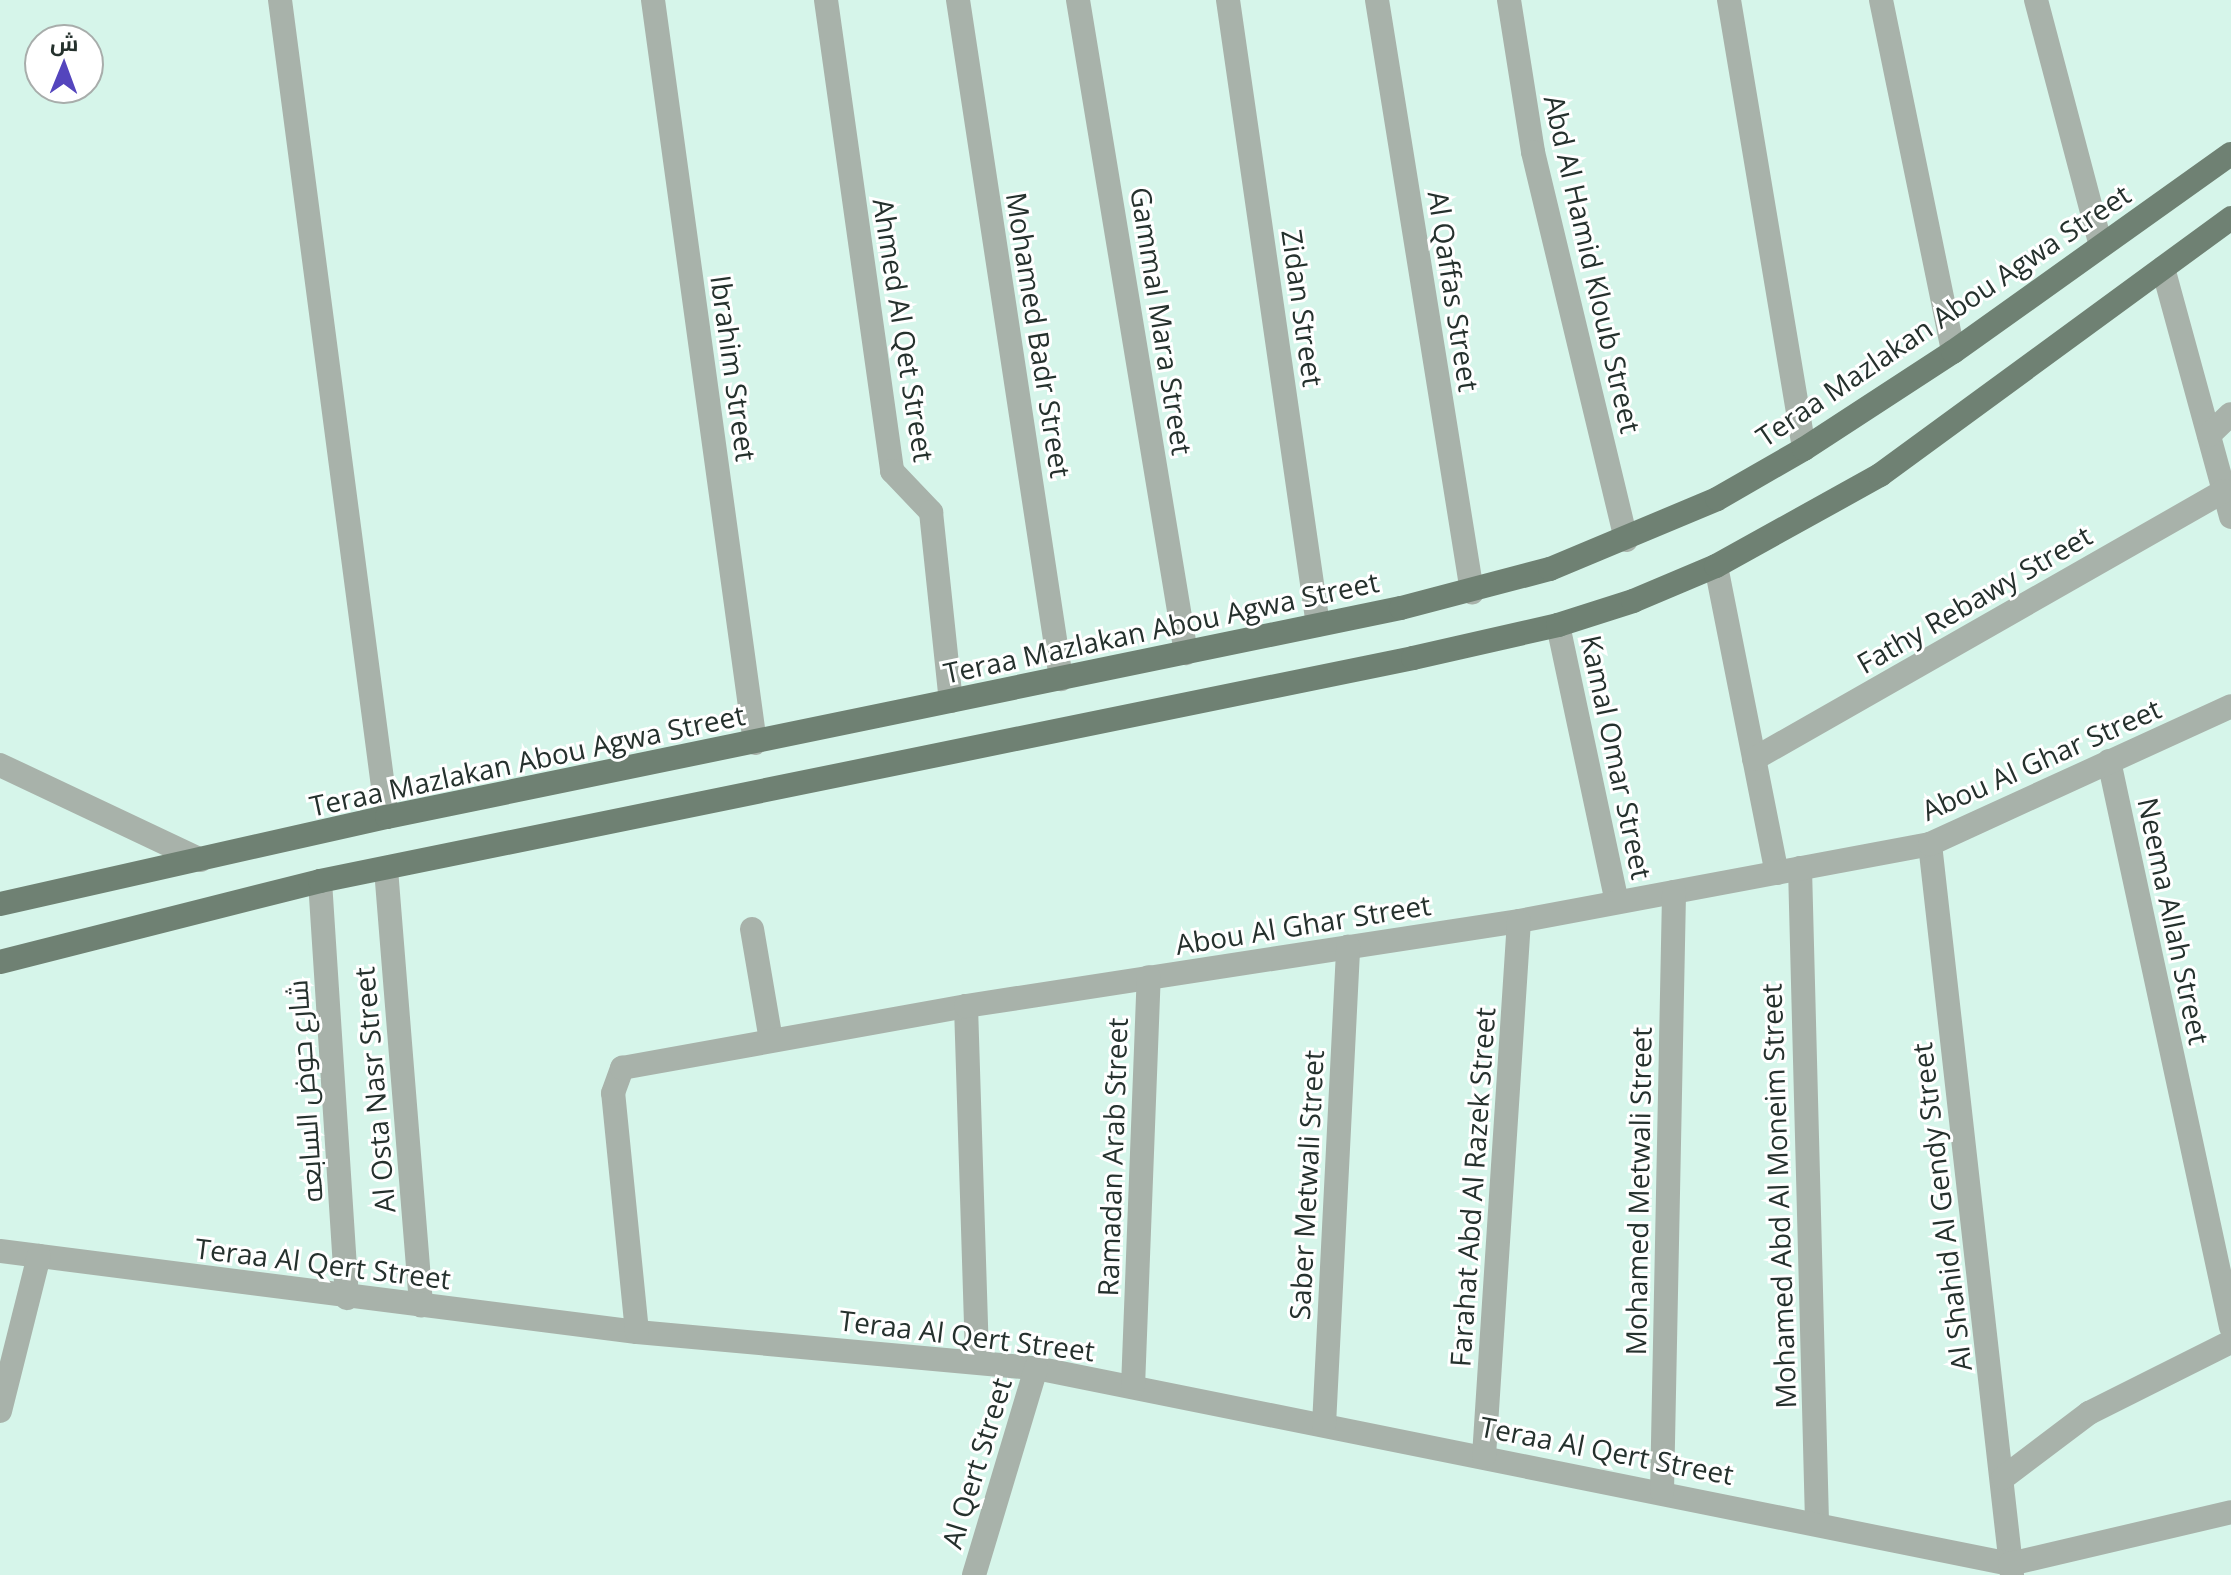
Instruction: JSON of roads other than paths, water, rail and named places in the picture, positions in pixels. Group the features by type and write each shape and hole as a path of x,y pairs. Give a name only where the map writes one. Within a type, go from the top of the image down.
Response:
{"main road":[{"name":"Teraa Mazlakan Abou Agwa Street","path":"0,904 387,817 1472,592 1626,540 1717,499 1804,449 1953,352 2231,154"},
{"path":"0,962 320,881 1558,625 1716,566 1880,475 2231,218"}],"street":[{"path":"280,0 387,817"},
{"name":"Ibrahim Street","path":"653,0 755,743"},
{"name":"Ahmed Al Qet Street","path":"826,0 892,471 905,489 923,497 931,512 951,701"},
{"name":"Mohamed Badr Street","path":"958,0 1061,679"},
{"name":"Gammal Mara Street","path":"1078,0 1186,653"},
{"name":"Zidan Street","path":"1228,0 1318,625"},
{"name":"Al Qaffas Street","path":"1377,0 1472,592"},
{"name":"Abd Al Hamid Kloub Street","path":"1509,0 1533,152 1626,540"},
{"path":"1729,0 1804,449"},
{"path":"1881,0 1953,352"},
{"path":"2036,0 2101,246"},
{"path":"2163,268 2231,517"},
{"path":"2209,435 2231,414"},
{"name":"Fathy Rebawy Street","path":"1754,759 2224,491"},
{"name":"Mohamed Abd Al Moneim Street","path":"1716,566 1754,759 1788,870 1817,1523"},
{"name":"Kamal Omar Street","path":"1558,625 1617,902"},
{"name":"Abou Al Ghar Street","path":"637,1332 614,1079 622,1068 635,1063 966,1006 1519,921 1930,844 2231,706"},
{"name":"Neema Allah Street","path":"2109,761 2231,1327"},
{"path":"0,765 201,860"},
{"name":"Al Shahid Al Gendy Street","path":"1930,844 2011,1569"},
{"name":"Al Osta Nasr Street","path":"386,869 421,1306"},
{"name":"شارع حوض السابعه","path":"320,881 347,1298"},
{"name":"Mohamed Metwali Street","path":"1662,1492 1674,892"},
{"name":"Farahat Abd Al Razek Street","path":"1484,1456 1519,921"},
{"path":"752,929 771,1040"},
{"name":"Saber Metwali Street","path":"1324,1425 1348,947"},
{"name":"Ramadan Arab Street","path":"1133,1387 1149,977"},
{"path":"966,1006 977,1362"},
{"name":"Teraa Al Qert Street","path":"0,1251 347,1298 637,1332 1036,1368 1817,1523 2011,1569"},
{"path":"0,1411 39,1256"},
{"path":"2003,1478 2089,1413 2231,1342"},
{"name":"Al Qert Street","path":"974,1575 1036,1368"},
{"path":"2011,1569 2231,1512"}]}
